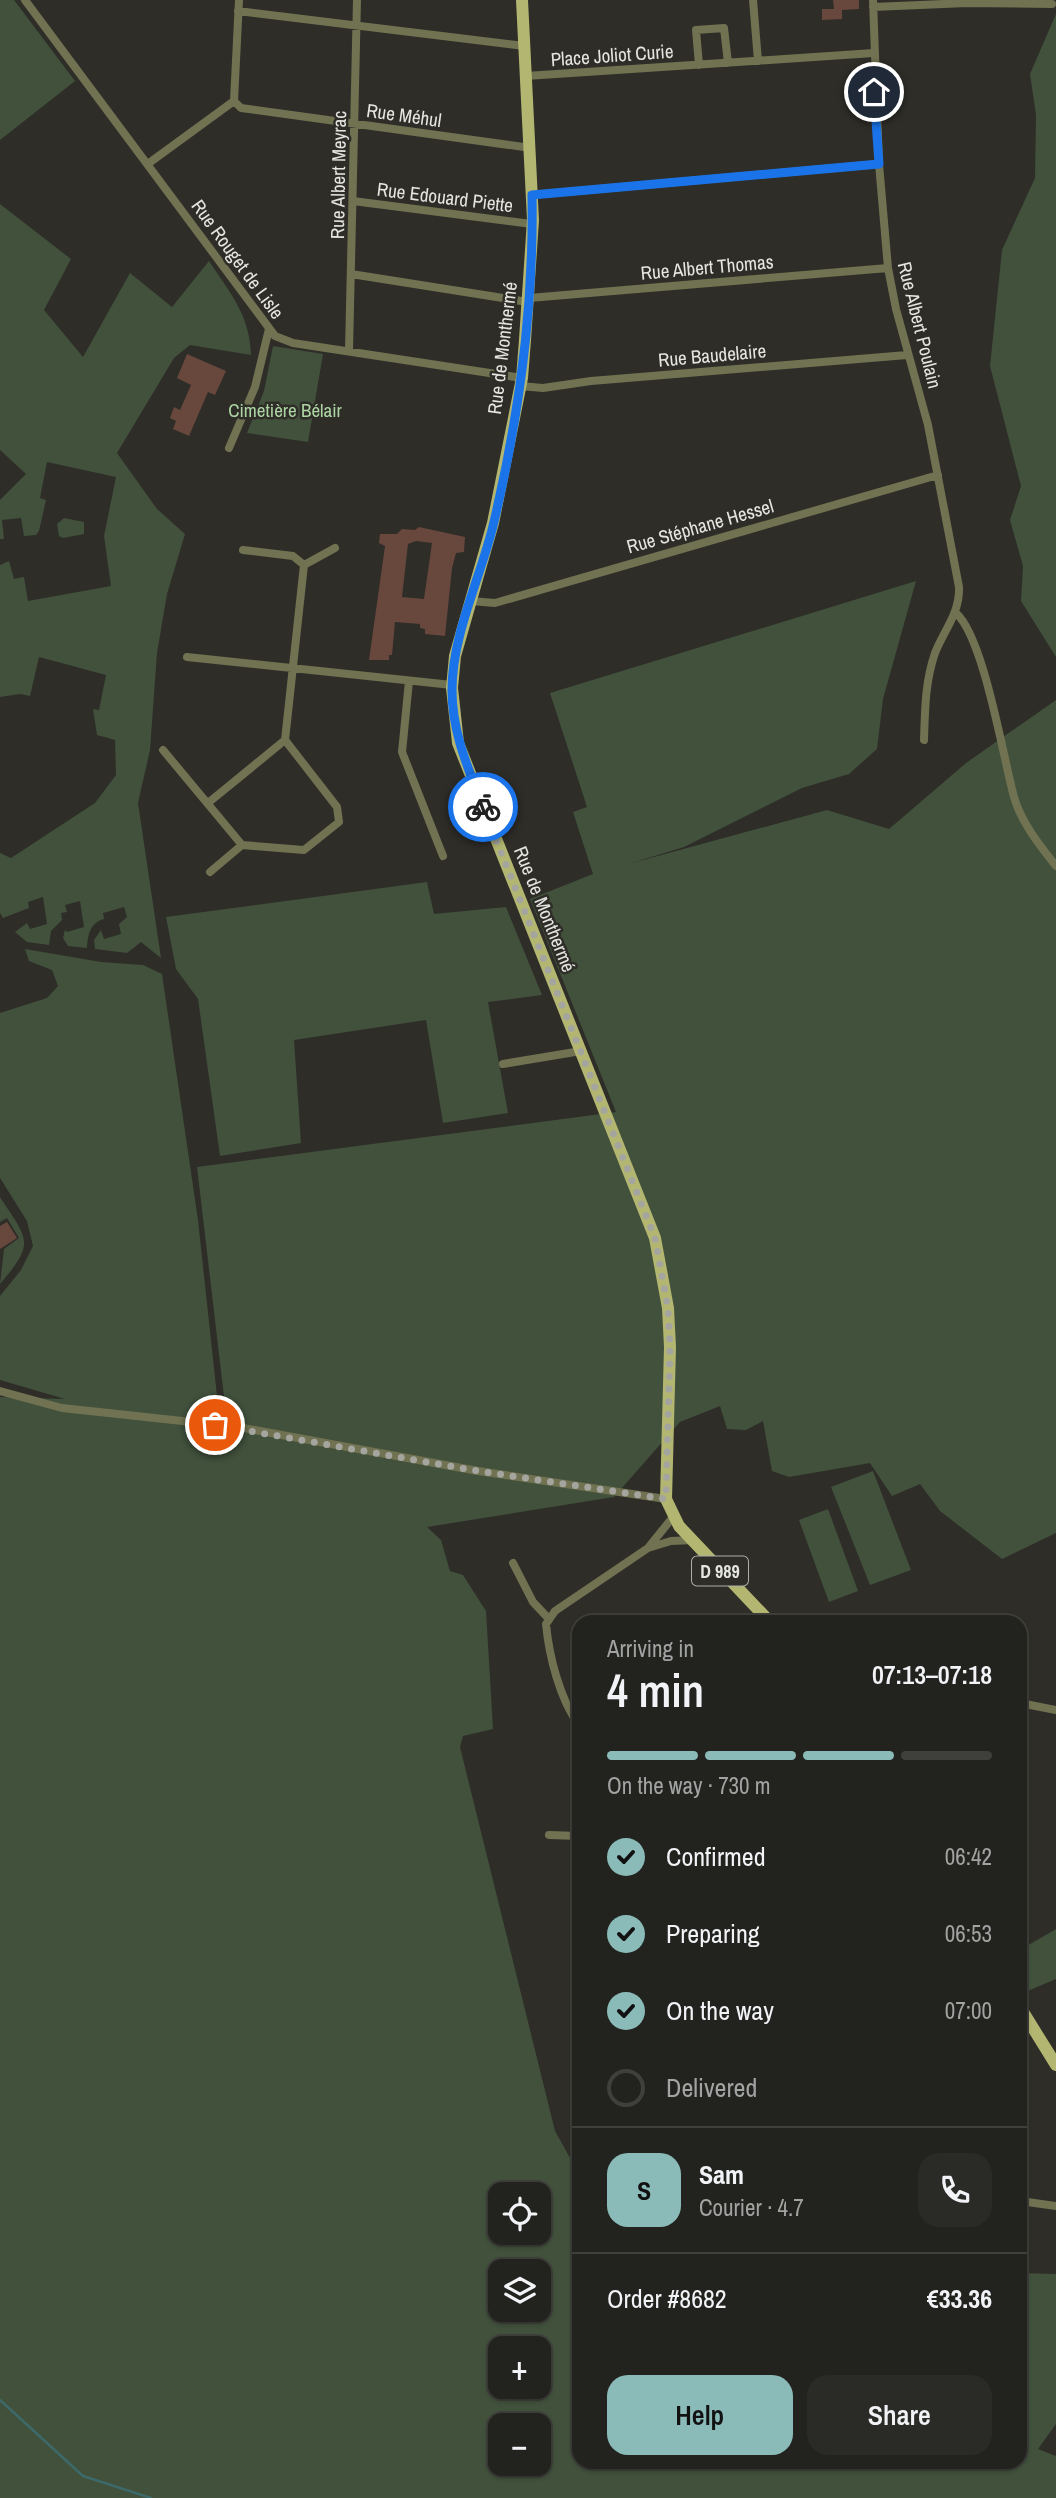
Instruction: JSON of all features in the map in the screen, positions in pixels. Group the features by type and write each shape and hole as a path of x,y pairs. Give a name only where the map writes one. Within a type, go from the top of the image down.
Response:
{"main road":[{"name":"Rue de Monthermé","path":"522,0 531,148 532,224 521,382 493,523 455,656 452,685 458,743 655,1238 668,1308 670,1347 666,1499 673,1517 764,1615"},
{"path":"1027,2018 1056,2065"}],"street":[{"name":"Rue Rouget de Lisle","path":"25,0 149,163 275,336 293,343 521,382"},
{"path":"149,163 234,101 239,0"},
{"name":"Rue Albert Meyrac","path":"349,351 357,0"},
{"path":"753,0 758,61"},
{"path":"873,3 1052,4"},
{"name":"Rue Albert Poulain","path":"873,3 879,164 888,268 938,475 959,587 956,613"},
{"path":"238,11 524,46"},
{"name":"Place Joliot Curie","path":"699,65 696,30 724,28 728,63"},
{"name":"Place Joliot Curie","path":"526,76 873,53"},
{"name":"Rue Méhul","path":"234,101 241,108 531,148"},
{"path":"532,195 879,164"},
{"name":"Rue Edouard Piette","path":"353,201 532,224"},
{"name":"Rue Albert Thomas","path":"351,274 528,300 888,268"},
{"path":"229,448 256,387 269,329"},
{"name":"Rue Baudelaire","path":"521,382 543,388 592,381 907,355"},
{"name":"Rue Stéphane Hessel","path":"471,601 495,603 938,475"},
{"path":"304,565 335,548"},
{"path":"243,550 293,556 304,565"},
{"path":"210,872 242,845 304,850 339,822 337,807 285,740 304,565"},
{"path":"925,740 929,674 936,651 956,613 962,619 985,683 1014,799 1024,821 1056,866"},
{"path":"187,657 452,685"},
{"path":"409,681 402,752 443,856"},
{"path":"208,803 285,740"},
{"path":"163,750 242,845"},
{"path":"503,1063 581,1051"},
{"path":"0,1391 62,1408 238,1427 478,1471 666,1499"},
{"path":"572,1715 548,1643 546,1625 549,1619 648,1548 673,1517"},
{"path":"648,1548 671,1541 694,1540"},
{"path":"513,1563 533,1602 549,1619"},
{"path":"1027,1704 1056,1710"},
{"path":"549,1835 572,1836"},
{"path":"1027,2202 1056,2206"}],"green space":[{"path":"0,0 14,0 75,81 0,140"},
{"path":"1056,14 1056,657 1021,601 1023,566 1010,520 1021,486 990,366 1002,250 1035,178 1036,115 1030,74"},
{"path":"0,204 71,259 44,310 83,357 130,273 172,307 209,261 243,316 250,341 251,355 190,345 174,358 117,453 157,509 185,534 167,594 157,653 150,750 138,803 161,958 141,942 127,953 95,949 94,940 101,930 104,939 121,934 119,924 127,917 124,907 103,913 104,919 96,923 91,930 87,948 68,946 63,938 65,930 67,932 84,927 80,901 65,905 67,912 61,913 62,920 51,931 49,945 27,942 15,932 27,923 30,929 47,924 43,897 28,902 29,908 3,918 0,913 0,853 11,858 95,803 116,775 115,740 97,735 93,709 99,710 106,675 39,657 30,696 20,694 0,697 0,565 9,561 14,579 24,577 28,601 111,586 104,536 116,477 47,462 40,498 46,500 39,531 36,535 24,536 21,518 2,520 4,539 0,539 0,500 26,474 0,450"},
{"name":"Cimetière Bélair","path":"273,346 323,354 308,442 247,433 264,391"},
{"path":"64,518 84,522 84,534 63,538 59,536 57,524"},
{"path":"916,581 883,699 877,749 849,774 802,788 684,847 632,863 827,810 889,829 966,763 1056,700 1056,1533 1002,1559 940,1511 920,1484 892,1496 870,1463 789,1477 772,1471 763,1421 746,1430 727,1429 720,1406 680,1422 614,1497 427,1527 441,1540 450,1571 463,1575 486,1611 493,1729 463,1736 460,1747 555,2131 572,2161 572,2469 1027,2469 1027,2273 1056,2274 1056,2424 1038,2449 1056,2456 1056,2498 0,2498 0,1397 65,1399 0,1380 0,1296 21,1270 33,1246 27,1221 0,1178 0,1013 47,998 58,986 52,970 29,961 25,949 101,962 143,965 162,974 198,1220 218,1405 225,1405 197,1167 616,1112 530,899 593,874 573,812 587,807 550,693"},
{"path":"427,882 434,914 506,907 542,995 488,1002 508,1113 443,1123 426,1020 294,1040 301,1143 220,1156 198,999 176,969 166,917"},
{"path":"0,1197 22,1232 24,1241 19,1259 0,1284 4,1249 19,1238 7,1218 0,1222"},
{"path":"873,1471 911,1570 870,1585 831,1487"},
{"path":"828,1509 858,1591 829,1602 799,1520"},
{"path":"1056,1929 1056,1979 1027,1991 1027,1946"}],"building":[{"path":"833,0 859,0 859,9 842,10 842,19 822,20 822,9 834,9"},
{"path":"187,354 226,371 215,395 208,392 189,436 173,429 176,421 170,418 174,407 180,410 191,385 177,378"},
{"path":"419,527 465,537 464,552 456,553 452,568 445,636 425,634 425,629 420,628 420,624 395,622 392,655 389,655 389,660 369,660 385,546 379,543 380,534 397,534 402,529 415,530","holes":["416,541 432,543 424,599 402,597 408,544"]},
{"path":"7,1222 17,1238 0,1249 0,1226"}],"waterway":[{"path":"0,2400 83,2476 151,2498"}],"way so far":[{"path":"215,1425 478,1471 635,1492 666,1499 670,1347 668,1308 655,1238 639,1192 483,807"}],"route":[{"path":"483,807 458,743 452,688 455,656 493,523 522,379 530,282 532,195 879,164 874,92"}]}
